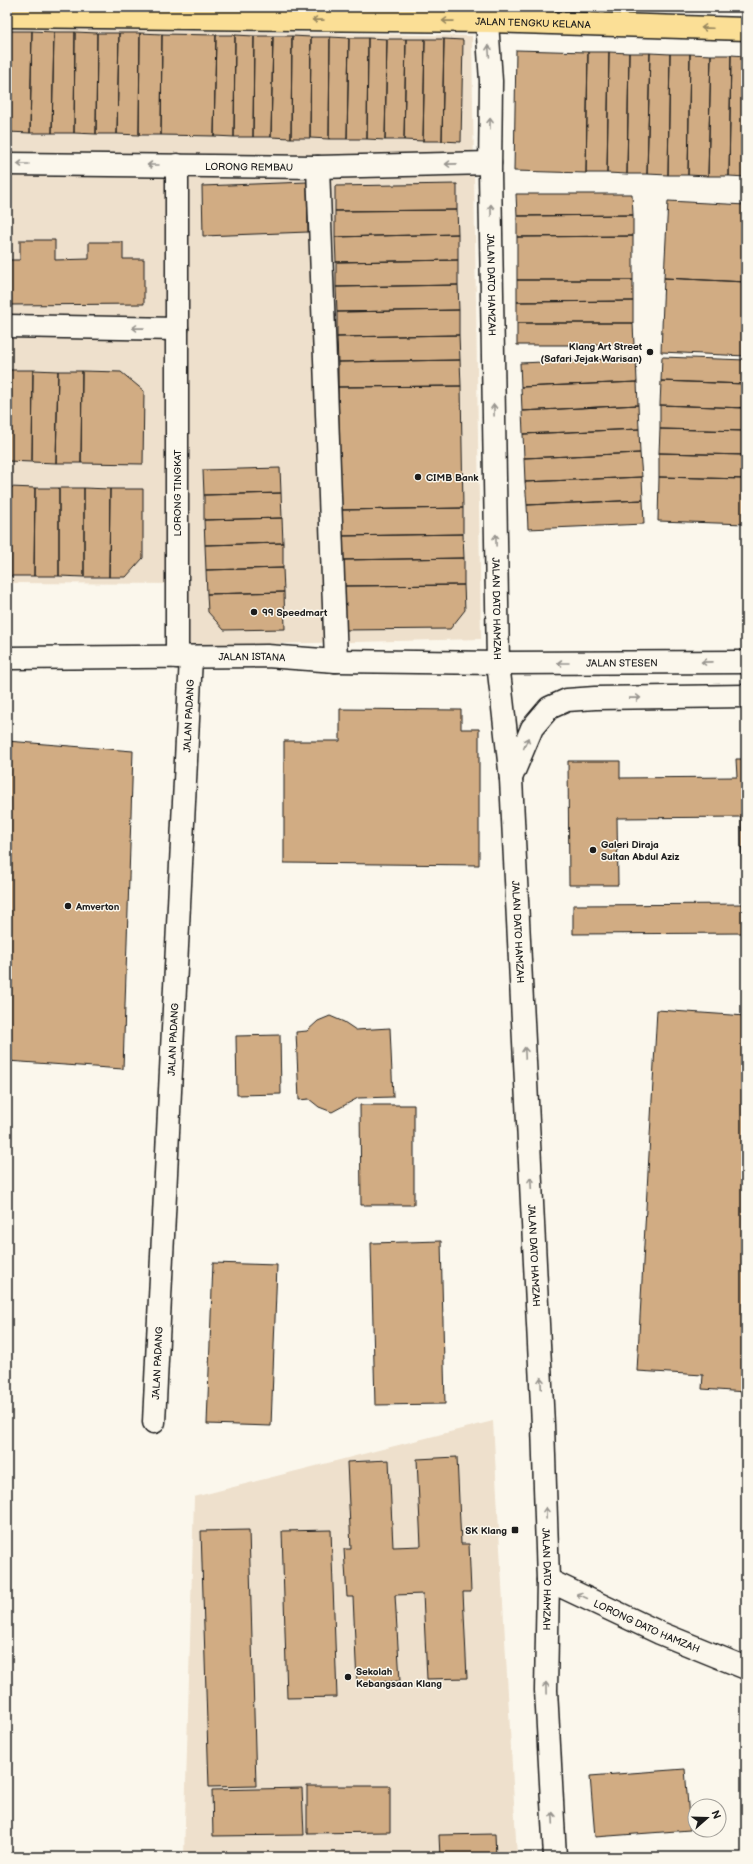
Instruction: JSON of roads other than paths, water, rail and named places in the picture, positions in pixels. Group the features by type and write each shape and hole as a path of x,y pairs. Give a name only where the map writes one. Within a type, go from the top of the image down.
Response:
{"highway":[{"name":"JALAN TENGKU KELANA","path":"7,16 486,14 746,29"}],"street":[{"name":"JALAN DATO HAMZAH","path":"486,14 491,81 490,164 498,663 511,779 543,1417 548,1580 546,1690 555,1857"},
{"name":"LORONG REMBAU","path":"7,164 318,167 490,164"},
{"name":"LORONG TINGKAT","path":"177,165 177,328 184,657"},
{"path":"318,167 336,661"},
{"path":"7,326 177,328"},
{"name":"JALAN ISTANA","path":"7,658 267,656 336,661 498,663"},
{"name":"JALAN PADANG","path":"154,1422 184,657"},
{"name":"JALAN STESEN","path":"498,663 746,662"},
{"path":"511,779 532,728 549,708 567,700 595,698 746,696"},
{"name":"LORONG DATO HAMZAH","path":"548,1580 660,1633 746,1668"}],"place":[{"name":"Klang Art Street (Safari Jejak Warisan)","path":"650,352"},
{"name":"CIMB Bank","path":"418,477"},
{"name":"99 Speedmart","path":"254,612"},
{"name":"Galeri Diraja Sultan Abdul Aziz","path":"593,850"},
{"name":"Amverton","path":"68,906"},
{"name":"SK Klang","path":"515,1530"},
{"name":"Sekolah Kebangsaan Klang","path":"348,1677"}]}
